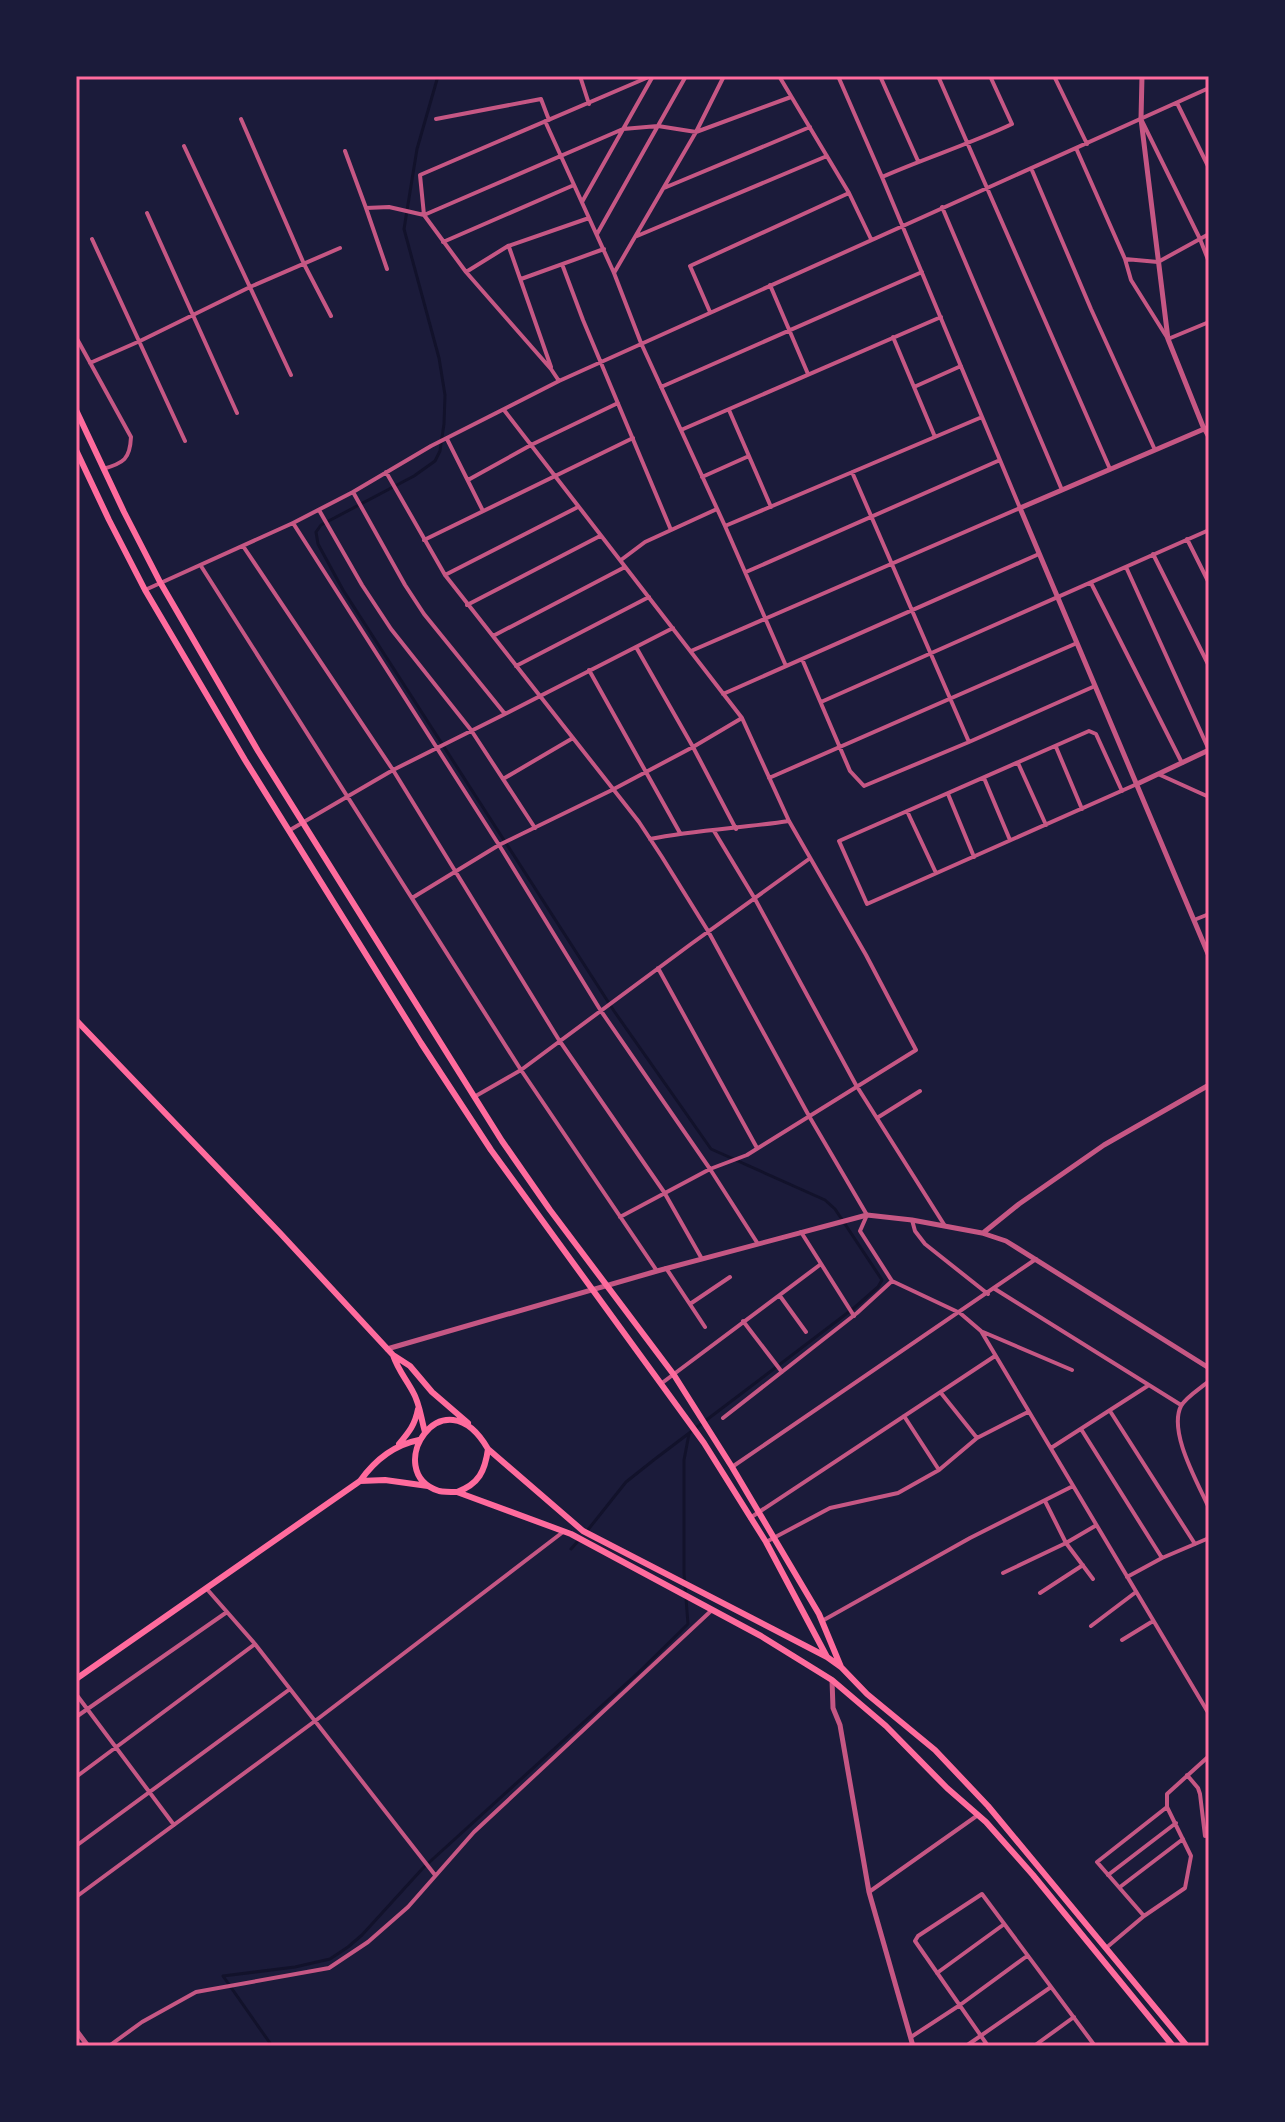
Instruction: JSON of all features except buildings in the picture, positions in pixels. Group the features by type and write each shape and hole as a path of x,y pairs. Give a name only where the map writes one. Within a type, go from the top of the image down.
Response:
{"main road":[{"path":"76,410 160,582 250,738 474,1097 542,1199 674,1375 822,1621 841,1667"},
{"path":"76,450 145,590 237,747 421,1043 491,1150 704,1443 766,1542 827,1657"},
{"path":"76,1020 271,1222 387,1349 403,1360 432,1392 477,1431 488,1449 586,1532 827,1657 935,1750 977,1795 1187,2046"},
{"path":"393,1355 419,1404 425,1432"},
{"path":"76,1679 360,1481 379,1459 411,1431 419,1404"},
{"path":"477,1431 468,1424 442,1421 425,1432 415,1452 415,1465 421,1477 440,1491 457,1492 581,1539 761,1636 832,1680 886,1726 978,1815 1033,1875 1171,2043"},
{"path":"396,1447 419,1440"},
{"path":"457,1492 469,1488 482,1476 488,1449"},
{"path":"360,1481 385,1480 430,1486"}],"street":[{"path":"580,76 589,104"},
{"path":"559,381 466,272 424,215 420,175 652,76"},
{"path":"582,202 652,76"},
{"path":"597,234 686,76"},
{"path":"614,273 696,132 724,76"},
{"path":"779,76 849,193 871,239"},
{"path":"838,76 1209,956"},
{"path":"880,76 918,161"},
{"path":"938,76 1110,469"},
{"path":"882,177 1012,124 990,76"},
{"path":"1054,76 1087,144"},
{"path":"1144,77 1141,119 1168,339"},
{"path":"145,590 320,513 355,495 431,446 601,361 1209,88"},
{"path":"366,208 396,209 424,215 623,129 658,126 696,132 791,97"},
{"path":"436,119 541,99 561,155 604,249 641,343 786,666"},
{"path":"1177,103 1209,168"},
{"path":"241,119 304,264 331,316"},
{"path":"1141,119 1209,262"},
{"path":"663,188 810,127"},
{"path":"184,146 291,375"},
{"path":"1076,148 1125,259 1131,280 1168,339 1209,438"},
{"path":"345,151 387,269"},
{"path":"635,238 827,156"},
{"path":"1031,168 1155,450"},
{"path":"443,242 574,185"},
{"path":"710,312 690,266 849,193"},
{"path":"942,207 1062,490"},
{"path":"147,213 237,413"},
{"path":"466,272 508,246 589,218"},
{"path":"1125,259 1158,262 1209,234"},
{"path":"92,239 185,441"},
{"path":"508,246 551,369"},
{"path":"90,363 340,248"},
{"path":"521,279 604,249"},
{"path":"562,264 671,530"},
{"path":"661,387 922,272"},
{"path":"770,285 808,374"},
{"path":"681,430 941,317"},
{"path":"1168,339 1209,322"},
{"path":"76,337 131,437 130,451 121,464 103,469"},
{"path":"893,337 935,437"},
{"path":"914,387 961,366"},
{"path":"468,480 618,403"},
{"path":"504,410 742,718 789,821 916,1050 747,1155 710,1169 620,1217"},
{"path":"729,410 771,507"},
{"path":"725,526 982,417"},
{"path":"691,651 1207,428"},
{"path":"424,540 633,438"},
{"path":"447,439 483,511"},
{"path":"702,477 749,456"},
{"path":"746,572 1000,459"},
{"path":"852,472 969,742"},
{"path":"387,475 445,575 650,839 708,931 867,1215"},
{"path":"355,495 424,614 505,714"},
{"path":"445,575 579,507"},
{"path":"621,560 645,542 717,509"},
{"path":"320,513 391,629 471,730 535,828"},
{"path":"293,523 601,1011 758,1244"},
{"path":"821,702 1209,530"},
{"path":"467,605 601,535"},
{"path":"1187,539 1209,583"},
{"path":"243,546 393,770 559,1040 664,1193 702,1259"},
{"path":"723,694 1040,553"},
{"path":"1153,554 1209,666"},
{"path":"201,566 521,1070 657,1271"},
{"path":"493,636 625,566"},
{"path":"1122,791 1095,732 1089,731 839,841 867,904 1122,791 1209,750 1126,567"},
{"path":"1091,583 1182,763"},
{"path":"516,666 649,597"},
{"path":"290,830 393,770 673,628"},
{"path":"769,778 1077,643"},
{"path":"636,647 736,829"},
{"path":"802,659 850,771 864,786 1095,686"},
{"path":"589,670 680,833"},
{"path":"412,898 499,845 612,790 742,718"},
{"path":"503,779 573,738"},
{"path":"1056,747 1082,809"},
{"path":"1018,763 1046,825"},
{"path":"1158,774 1209,797"},
{"path":"984,778 1010,840"},
{"path":"948,794 974,857"},
{"path":"907,811 936,873"},
{"path":"650,839 789,821"},
{"path":"714,831 856,1085 946,1227"},
{"path":"474,1097 521,1070 809,859"},
{"path":"1194,920 1209,914"},
{"path":"658,968 757,1148"},
{"path":"982,1233 1104,1145 1209,1085"},
{"path":"877,1118 920,1091"},
{"path":"387,1349 666,1268 867,1215 982,1233 1006,1241 1209,1368"},
{"path":"867,1215 860,1231 892,1281 960,1313 981,1331 1072,1370"},
{"path":"912,1220 915,1231 925,1244 988,1294"},
{"path":"801,1232 854,1316"},
{"path":"732,1467 1036,1259"},
{"path":"662,1383 821,1264"},
{"path":"666,1268 705,1327"},
{"path":"690,1304 730,1277"},
{"path":"723,1418 854,1316 892,1281"},
{"path":"995,1289 1181,1405"},
{"path":"780,1296 806,1332"},
{"path":"743,1321 782,1372"},
{"path":"981,1331 1209,1714"},
{"path":"750,1518 995,1356"},
{"path":"1209,1381 1181,1405 1177,1423 1179,1438 1209,1508"},
{"path":"1051,1448 1149,1385"},
{"path":"941,1392 977,1438"},
{"path":"1110,1411 1195,1544"},
{"path":"766,1542 830,1508 898,1493 939,1470 977,1438 1028,1412"},
{"path":"904,1416 939,1470"},
{"path":"1081,1429 1162,1558"},
{"path":"822,1621 970,1538 1073,1486"},
{"path":"1045,1501 1066,1543 1093,1579"},
{"path":"1003,1573 1095,1526"},
{"path":"76,1897 315,1721 563,1532"},
{"path":"1127,1577 1209,1538"},
{"path":"1040,1593 1083,1565"},
{"path":"206,1588 255,1644 435,1875"},
{"path":"1091,1626 1136,1592"},
{"path":"109,2046 142,2022 196,1992 335,1965 368,1942 408,1907 474,1832 712,1610"},
{"path":"76,1717 227,1612"},
{"path":"1122,1640 1153,1621"},
{"path":"76,1777 255,1644"},
{"path":"832,1680 833,1708 840,1725 869,1892 913,2046"},
{"path":"76,1846 290,1689"},
{"path":"76,1694 174,1825"},
{"path":"1106,1948 1144,1916 1185,1888 1191,1856 1167,1807 1167,1794 1209,1756"},
{"path":"1187,1775 1200,1794 1205,1836"},
{"path":"1144,1916 1097,1862 1167,1807"},
{"path":"869,1892 978,1815"},
{"path":"1108,1875 1176,1823"},
{"path":"1120,1887 1183,1839"},
{"path":"988,2046 915,1943 918,1936 982,1894 1095,2046"},
{"path":"937,1973 1004,1924"},
{"path":"911,2037 1028,1956"},
{"path":"966,2046 1051,1987"},
{"path":"1034,2046 1074,2017"},
{"path":"76,2030 88,2046"},
{"path":"1161,2046 1171,2043"}],"waterway":[{"path":"438,76 417,149 404,229 439,358 445,395 440,451 435,461 414,476 321,525 316,532 318,544 343,590 614,1011 711,1149 825,1200 835,1209 882,1280 854,1308 626,1482 587,1531"},
{"path":"272,2046 223,1976 295,1967 330,1959 348,1947 423,1868 688,1624 684,1573 684,1460 689,1434"},
{"path":"571,1549 579,1540"}]}
